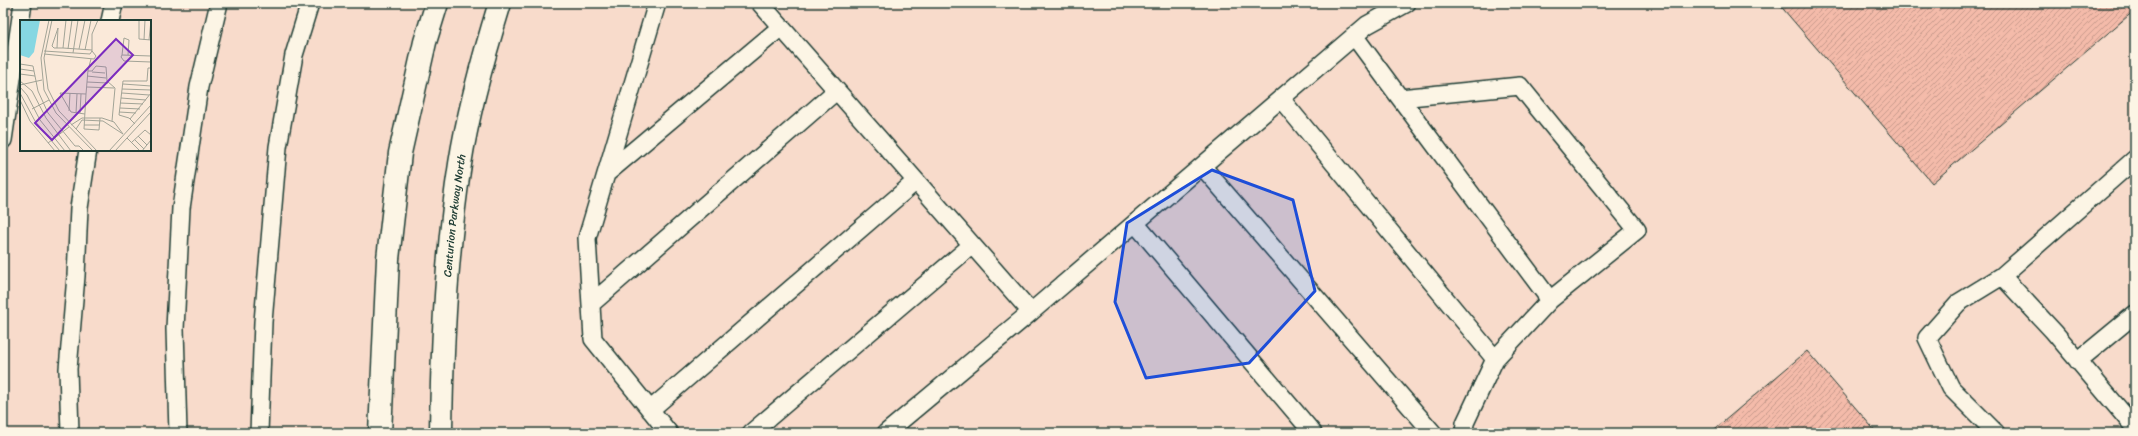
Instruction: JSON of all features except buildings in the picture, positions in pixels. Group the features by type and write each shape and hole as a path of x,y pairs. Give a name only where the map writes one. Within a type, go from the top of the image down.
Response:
{"street":[{"path":"380,433 388,259 400,153 425,42 437,3"},
{"name":"Centurion Parkway North","path":"441,433 448,264 460,163 483,58 500,3"}],"lane":[{"path":"21,20 23,3"},
{"path":"110,20 114,3"},
{"path":"178,433 175,329 181,208 199,87 219,3"},
{"path":"259,433 263,322 278,147 294,55 310,3"},
{"path":"657,3 587,238 593,339 668,433"},
{"path":"760,3 1031,312"},
{"path":"886,433 1031,312 1367,26 1407,3"},
{"path":"3,140 20,24"},
{"path":"606,174 781,27"},
{"path":"1354,37 1550,300"},
{"path":"1400,98 1520,86 1637,230 1550,300 1495,359 1465,423 1464,433"},
{"path":"591,304 836,90"},
{"path":"1281,99 1495,359"},
{"path":"70,433 68,369 76,276 79,208 88,151"},
{"path":"1996,433 1951,388 1927,338 1958,303 2002,276 2135,158"},
{"path":"1202,166 1434,433"},
{"path":"650,410 916,181"},
{"path":"1135,223 1313,433"},
{"path":"751,433 972,245"},
{"path":"2002,276 2078,361 2135,428"},
{"path":"2078,361 2135,314"}],"highlighted area":[{"path":"1212,170 1293,200 1315,291 1249,363 1146,378 1115,302 1127,223"}],"shaded area":[{"path":"3,3 2135,3 2135,433 3,433"}]}
